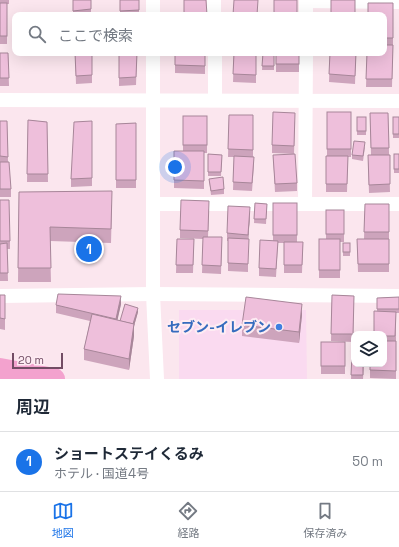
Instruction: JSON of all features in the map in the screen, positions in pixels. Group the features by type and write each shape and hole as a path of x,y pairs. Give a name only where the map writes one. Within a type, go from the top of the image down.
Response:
{"highway":[{"path":"0,369 54,379"}],"street":[{"path":"153,0 153,12"},
{"path":"214,0 214,12"},
{"path":"306,5 399,2"},
{"path":"153,56 153,294 157,379"},
{"path":"214,56 215,100"},
{"path":"305,204 306,56"},
{"path":"0,100 399,101"},
{"path":"153,204 399,204"},
{"path":"0,296 153,294 399,296"}],"shaded area":[{"path":"179,310 306,310 307,379 179,379"}],"building":[{"path":"73,0 91,0 91,9 73,11"},
{"path":"120,0 139,0 139,10 120,11"},
{"path":"184,0 206,0 207,12 184,12"},
{"path":"234,0 258,0 257,12 233,12"},
{"path":"274,0 297,0 297,12 274,12"},
{"path":"331,0 355,0 355,12 331,12"},
{"path":"0,3 7,3 7,36 0,36"},
{"path":"368,3 393,3 393,38 387,38 387,12 368,12"},
{"path":"387,45 393,45 392,79 366,79 367,56 387,56"},
{"path":"0,53 8,53 9,78 0,78"},
{"path":"75,56 92,56 92,75 76,76"},
{"path":"119,56 137,56 136,77 119,78"},
{"path":"175,56 205,56 205,66 175,65"},
{"path":"234,56 256,56 256,75 233,74"},
{"path":"263,56 274,56 274,66 262,66"},
{"path":"276,56 299,56 299,64 276,64"},
{"path":"330,56 356,56 355,76 329,74"},
{"path":"273,112 295,113 294,146 272,145"},
{"path":"327,112 351,112 351,149 327,149"},
{"path":"370,113 388,113 389,148 371,148"},
{"path":"229,115 253,115 253,150 228,149"},
{"path":"183,116 207,116 207,145 183,145"},
{"path":"357,117 366,117 366,131 357,131"},
{"path":"393,117 399,117 399,134 393,134"},
{"path":"28,120 47,122 48,174 27,174"},
{"path":"0,121 7,121 8,157 0,156"},
{"path":"92,121 92,178 71,179 74,122"},
{"path":"136,123 136,180 116,180 116,124"},
{"path":"354,141 365,142 363,156 352,155"},
{"path":"174,151 204,151 204,181 174,180"},
{"path":"208,154 222,155 221,172 208,172"},
{"path":"295,154 297,183 275,184 273,155"},
{"path":"394,154 399,154 399,169 394,169"},
{"path":"368,155 390,155 390,184 369,185"},
{"path":"234,156 254,157 252,183 233,182"},
{"path":"326,156 348,156 347,184 326,184"},
{"path":"0,162 9,162 11,189 0,189"},
{"path":"223,177 224,189 211,191 209,179"},
{"path":"112,191 111,229 50,227 51,268 18,268 19,192"},
{"path":"0,200 9,200 10,241 0,241"},
{"path":"181,200 209,201 208,231 180,230"},
{"path":"255,203 267,204 266,219 254,219"},
{"path":"273,203 297,203 297,235 273,235"},
{"path":"365,204 389,204 389,232 364,232"},
{"path":"228,206 250,207 248,235 227,233"},
{"path":"326,210 344,210 344,234 326,234"},
{"path":"203,237 222,237 221,266 202,265"},
{"path":"228,238 249,239 248,264 228,263"},
{"path":"177,239 194,239 193,265 176,265"},
{"path":"319,239 340,239 340,270 319,270"},
{"path":"357,239 389,239 389,264 358,264"},
{"path":"260,240 278,241 276,269 259,268"},
{"path":"284,242 303,242 302,265 284,265"},
{"path":"7,243 8,273 0,273 0,244"},
{"path":"343,243 350,243 350,252 343,252"},
{"path":"58,294 121,296 116,319 56,305"},
{"path":"0,295 5,295 5,319 0,318"},
{"path":"332,295 354,296 353,331 351,331 351,334 331,334"},
{"path":"246,297 302,304 299,332 242,325"},
{"path":"399,297 399,309 377,309 377,298"},
{"path":"125,304 138,308 133,324 120,321"},
{"path":"374,311 396,312 395,336 387,336 387,331 374,331"},
{"path":"92,314 134,324 129,359 84,349"},
{"path":"387,341 396,341 396,371 370,370 370,367 387,367"},
{"path":"321,342 345,342 345,366 321,366"},
{"path":"351,367 363,367 363,375 351,375"}],"place":[{"name":"ショートステイくるみ","path":"89,249"},
{"name":"セブン-イレブン","path":"279,327"}]}
